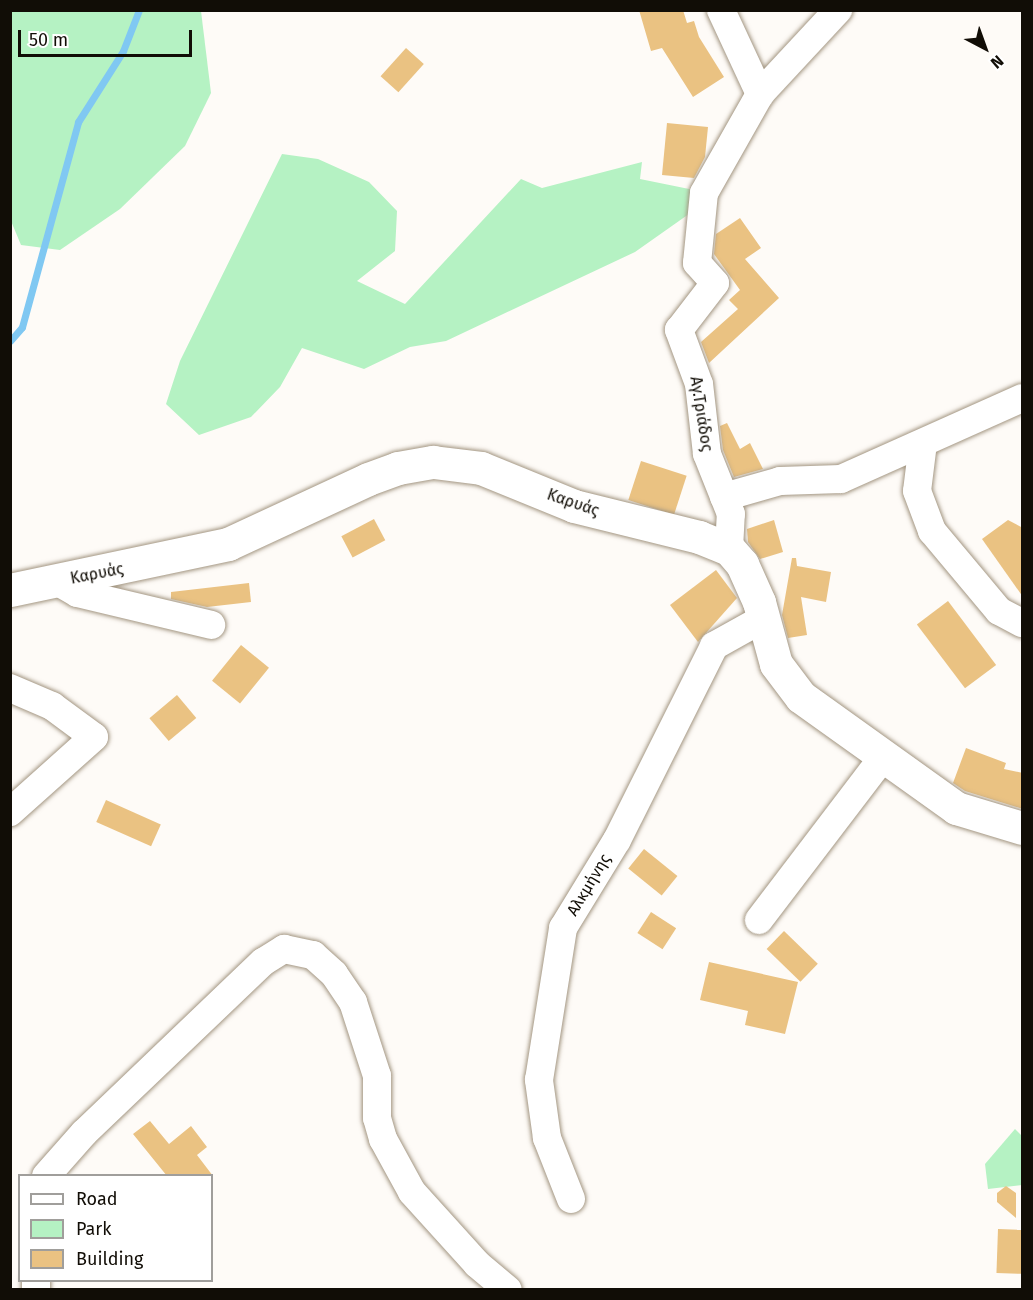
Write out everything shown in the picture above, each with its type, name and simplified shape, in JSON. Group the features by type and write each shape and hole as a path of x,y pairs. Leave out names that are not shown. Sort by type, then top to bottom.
{"street":[{"path":"721,10 760,94 838,10"},
{"name":"Αγ.Τριάδος","path":"729,549 733,526 704,442 699,384 679,330 715,283 697,263 704,193 760,94"},
{"path":"724,497 780,481 841,479 1023,398"},
{"path":"923,443 917,491 932,531 999,611 1023,623"},
{"name":"Καρυάς","path":"10,590 58,582 228,544 368,478 434,462 493,471 574,506 699,537 729,549"},
{"path":"729,549 742,564 764,618 771,653 792,687 808,703 956,808 1023,828"},
{"path":"58,582 77,593 211,625"},
{"name":"Αλκμήνης","path":"571,1199 547,1138 539,1080 564,928 617,840 714,646 764,618"},
{"path":"10,688 52,706 94,737 10,812"},
{"path":"759,920 883,757"},
{"path":"48,1174 84,1132 263,962 284,949 313,955 334,974 353,1002 377,1076 377,1118 383,1139 412,1192 477,1264 508,1290"}],"green space":[{"path":"10,11 201,11 211,93 185,146 120,209 60,250 21,245 11,221"},
{"path":"282,154 318,159 369,182 397,211 395,251 357,281 405,304 521,179 542,188 642,162 640,179 699,191 696,209 635,252 446,341 410,347 364,369 302,348 280,387 251,417 199,435 166,404 180,361"},
{"path":"1015,1129 1022,1136 1022,1185 988,1189 985,1164"}],"building":[{"path":"639,10 683,10 687,23 694,21 699,37 724,77 693,97 662,48 651,51"},
{"path":"406,48 424,64 398,92 381,76"},
{"path":"667,123 708,127 705,157 694,178 662,175"},
{"path":"740,218 761,248 745,259 779,298 709,363 701,342 738,309 729,300 740,290 714,254 716,234"},
{"path":"727,423 740,449 750,443 763,469 734,477 723,450 720,426"},
{"path":"641,461 687,476 674,515 628,500"},
{"path":"374,519 385,540 353,558 341,536"},
{"path":"774,520 783,552 760,559 748,542 747,529"},
{"path":"1008,520 1023,528 1023,597 982,539"},
{"path":"792,558 796,558 797,566 831,572 826,602 801,597 807,635 788,638 782,615"},
{"path":"716,570 737,598 698,642 670,605"},
{"path":"249,583 251,602 207,607 171,599 171,592"},
{"path":"948,601 996,665 965,688 917,624"},
{"path":"241,645 269,668 240,703 212,681"},
{"path":"177,695 196,718 169,741 149,718"},
{"path":"966,748 1006,763 1004,769 1023,773 1023,809 965,791 953,783"},
{"path":"106,800 161,824 151,846 96,822"},
{"path":"644,849 677,876 662,895 628,868"},
{"path":"651,912 676,928 663,949 637,933"},
{"path":"784,931 818,964 800,982 767,949"},
{"path":"709,962 798,982 785,1034 745,1025 748,1011 700,1000"},
{"path":"150,1121 169,1144 191,1126 207,1147 197,1155 211,1174 165,1174 133,1134"},
{"path":"1006,1186 1016,1193 1016,1218 997,1202 997,1193"},
{"path":"998,1229 1022,1230 1021,1274 996,1273"}],"waterway":[{"path":"10,341 22,327 78,122 123,51 139,10"}]}
